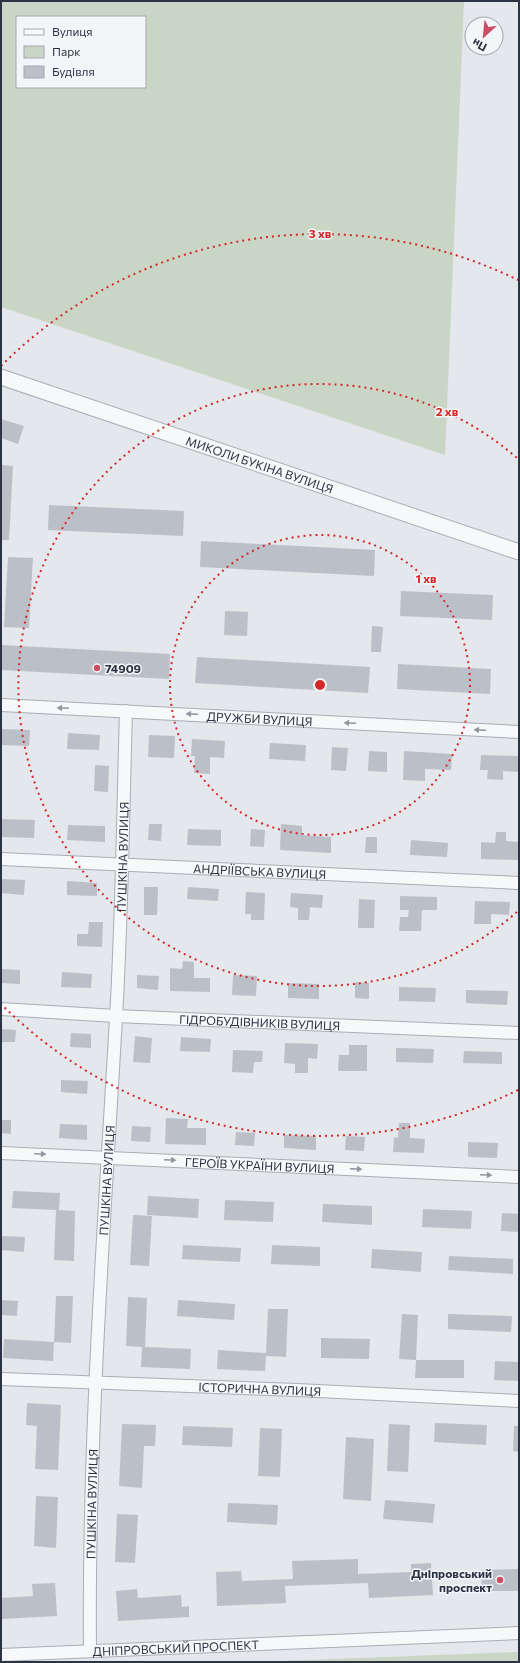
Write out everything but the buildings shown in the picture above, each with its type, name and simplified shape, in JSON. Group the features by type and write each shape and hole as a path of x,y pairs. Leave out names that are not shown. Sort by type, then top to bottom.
{"street":[{"name":"МИКОЛИ БУКІНА ВУЛИЦЯ","path":"1,377 519,552"},
{"name":"ДРУЖБИ ВУЛИЦЯ","path":"1,705 519,732"},
{"name":"ПУШКІНА ВУЛИЦЯ","path":"90,1651 89,1574 95,1382 116,1016 126,711"},
{"name":"АНДРІЇВСЬКА ВУЛИЦЯ","path":"1,859 519,883"},
{"name":"ГІДРОБУДІВНИКІВ ВУЛИЦЯ","path":"1,1009 116,1016 519,1033"},
{"name":"ГЕРОЇВ УКРАЇНИ ВУЛИЦЯ","path":"1,1153 519,1177"},
{"name":"ІСТОРИЧНА ВУЛИЦЯ","path":"1,1379 519,1402"},
{"name":"ДНІПРОВСЬКИЙ ПРОСПЕКТ","path":"1,1655 519,1633"}],"green space":[{"path":"1,1 464,1 445,455 1,307"},
{"path":"519,1652 519,1662 256,1662"}],"place":[{"name":"74909","path":"97,668"},
{"name":"Дніпровський проспект","path":"500,1580"}]}
